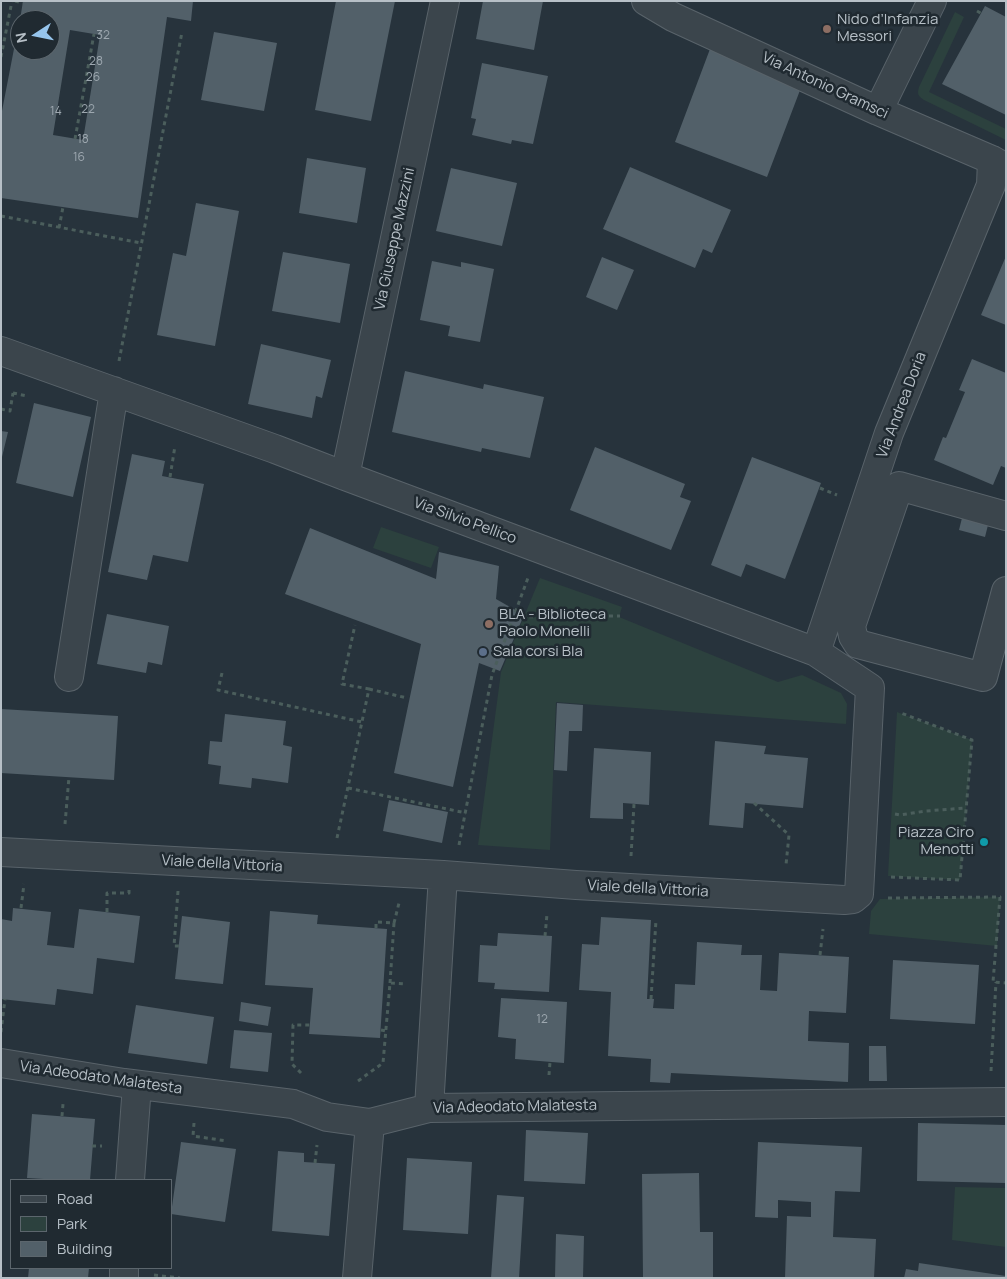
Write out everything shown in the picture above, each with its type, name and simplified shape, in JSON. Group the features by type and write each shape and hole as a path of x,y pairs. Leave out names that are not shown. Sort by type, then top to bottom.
{"street":[{"name":"Via Giuseppe Mazzini","path":"345,476 444,1"},
{"name":"Via Antonio Gramsci","path":"646,1 673,17 999,164"},
{"path":"878,111 932,1"},
{"name":"Via Andrea Doria","path":"816,652 889,433 999,164"},
{"name":"Via Silvio Pellico","path":"1,351 275,449 816,652"},
{"path":"70,677 114,391"},
{"path":"1006,516 899,486 851,626 853,636 858,644 982,677 1006,591"},
{"name":"Viale della Vittoria","path":"1,852 853,899 859,894 870,688 816,652"},
{"path":"429,1108 443,875"},
{"name":"Via Adeodato Malatesta","path":"1,1063 137,1085 293,1104 327,1117 370,1123 429,1108 1006,1102"},
{"path":"130,1179 137,1085"},
{"path":"357,1278 370,1123"}],"path":[{"path":"1,57 14,1 23,3"},
{"path":"976,11 982,14"},
{"path":"114,391 182,32"},
{"path":"75,139 94,34"},
{"path":"59,228 63,207"},
{"path":"1,216 141,243"},
{"path":"13,393 32,397"},
{"path":"170,477 176,439"},
{"path":"820,488 842,497"},
{"path":"459,848 492,675 530,572"},
{"path":"513,617 620,616"},
{"path":"355,625 342,684 406,698"},
{"path":"222,673 218,690 362,722"},
{"path":"337,841 369,689"},
{"path":"888,876 960,880 972,740 897,712"},
{"path":"65,824 69,777"},
{"path":"348,788 466,813"},
{"path":"631,858 634,804"},
{"path":"754,804 789,835 786,866"},
{"path":"892,814 900,815 966,808"},
{"path":"22,908 24,877"},
{"path":"179,884 174,946 179,946"},
{"path":"106,912 107,893 129,893 129,887"},
{"path":"880,898 1000,896 994,982 996,982 991,1079"},
{"path":"358,1081 383,1063 394,923 400,900"},
{"path":"545,936 548,913"},
{"path":"651,999 656,915"},
{"path":"376,928 376,922 394,923"},
{"path":"820,955 823,925"},
{"path":"996,982 1006,983"},
{"path":"390,983 436,986"},
{"path":"1,1033 5,999"},
{"path":"306,1078 292,1064 293,1025 310,1025"},
{"path":"380,1030 386,1031"},
{"path":"194,1120 193,1136 227,1141"},
{"path":"132,1273 180,1278"}],"green space":[{"path":"955,12 964,17 929,92 1006,129 1006,140 924,100 918,95 919,87"},
{"path":"381,527 439,547 431,568 373,548"},
{"path":"540,578 622,607 619,617 778,682 802,675 841,693 847,704 846,724 556,702 550,850 478,845 501,672"},
{"path":"897,712 972,740 960,880 888,876"},
{"path":"1000,897 997,946 869,934 871,911 880,899"},
{"path":"955,1187 1006,1188 1006,1247 952,1240"}],"building":[{"path":"23,1 193,1 191,21 167,17 138,218 1,198 1,116 12,60 60,60 60,10 22,10","holes":["70,30 100,35 83,140 53,135"]},
{"path":"336,1 395,1 371,121 315,110"},
{"path":"483,1 543,1 534,50 476,39"},
{"path":"985,6 1006,17 1006,115 942,84"},
{"path":"214,32 277,43 264,111 201,100"},
{"path":"710,49 802,85 767,177 675,142"},
{"path":"482,63 548,76 533,144 512,140 511,144 472,135 476,119 471,118"},
{"path":"307,158 366,168 357,223 299,213"},
{"path":"630,167 731,210 712,253 703,249 695,268 603,229"},
{"path":"451,168 517,183 502,246 436,231"},
{"path":"196,203 239,211 215,346 157,335 173,253 186,256"},
{"path":"283,252 350,264 340,323 272,311"},
{"path":"1006,256 1006,325 981,315"},
{"path":"602,257 634,270 617,310 586,297"},
{"path":"432,261 461,267 461,262 494,269 480,342 448,336 450,326 420,320"},
{"path":"261,344 331,360 322,398 316,396 312,418 248,404"},
{"path":"972,359 1006,373 1006,468 1001,466 993,485 934,460 943,437 946,438 965,392 959,390"},
{"path":"405,371 483,389 484,384 544,397 530,458 482,448 481,452 392,432"},
{"path":"34,403 91,417 73,497 16,483"},
{"path":"1,431 8,432 2,457 1,457"},
{"path":"595,447 685,484 680,497 691,501 671,550 570,510"},
{"path":"132,454 165,461 162,476 204,484 188,562 153,555 147,580 108,572"},
{"path":"752,457 821,483 785,579 746,564 741,577 711,565"},
{"path":"964,510 990,517 985,537 959,530"},
{"path":"310,528 436,579 439,552 499,566 496,599 524,615 500,671 479,663 453,787 394,773 421,644 285,594"},
{"path":"107,614 169,626 162,665 148,662 146,673 97,664"},
{"path":"557,703 583,705 582,731 569,731 567,771 554,770"},
{"path":"1,709 118,716 114,780 1,773"},
{"path":"225,714 286,721 283,745 292,747 288,783 252,778 251,788 219,784 221,766 208,764 210,741 222,742"},
{"path":"715,741 766,746 764,754 808,758 803,808 745,803 743,828 709,825"},
{"path":"594,748 651,752 649,805 623,803 623,819 590,818"},
{"path":"389,800 448,812 442,843 383,831"},
{"path":"13,908 51,912 47,945 74,948 79,909 140,916 134,963 97,958 93,994 57,989 55,1005 1,999 1,919 12,921"},
{"path":"270,911 318,915 317,924 387,929 380,1038 309,1034 313,988 265,985"},
{"path":"182,916 230,922 223,984 175,979"},
{"path":"601,917 651,920 647,999 654,999 653,1008 674,1009 675,984 695,985 697,942 742,945 741,955 762,955 760,990 777,991 779,953 849,957 846,1013 809,1011 808,1041 849,1043 848,1082 671,1073 670,1083 650,1082 651,1059 608,1056 611,992 579,990 582,944 599,945"},
{"path":"498,933 552,936 549,992 494,989 495,983 478,982 480,945 497,946"},
{"path":"893,960 979,965 975,1024 890,1019"},
{"path":"501,998 567,1002 564,1063 515,1059 516,1039 498,1037"},
{"path":"241,1002 271,1007 268,1026 239,1021"},
{"path":"136,1005 214,1017 207,1064 128,1053"},
{"path":"234,1030 272,1033 268,1072 230,1068"},
{"path":"869,1046 886,1046 887,1081 869,1081"},
{"path":"32,1114 95,1119 90,1179 27,1178"},
{"path":"918,1123 1006,1125 1006,1183 917,1181"},
{"path":"526,1130 588,1133 585,1184 524,1181"},
{"path":"181,1142 236,1149 225,1222 172,1214"},
{"path":"758,1142 862,1147 860,1192 835,1191 833,1237 876,1239 874,1278 785,1278 787,1216 811,1217 811,1202 778,1200 778,1218 755,1217"},
{"path":"278,1151 304,1153 304,1162 335,1164 329,1236 272,1231"},
{"path":"407,1158 472,1162 468,1234 403,1230"},
{"path":"699,1173 700,1232 713,1232 713,1278 643,1278 642,1174"},
{"path":"497,1195 524,1197 519,1278 491,1278"},
{"path":"556,1234 584,1236 583,1278 555,1278"},
{"path":"919,1263 1006,1276 1006,1278 904,1278 906,1269 918,1271"},
{"path":"29,1269 89,1269 88,1278 28,1278"}],"place":[{"name":"Nido d’Infanzia Messori","path":"827,29"},
{"name":"BLA - Biblioteca Paolo Monelli","path":"489,624"},
{"name":"Sala corsi Bla","path":"483,652"},
{"name":"Piazza Ciro Menotti","path":"984,842"}]}
